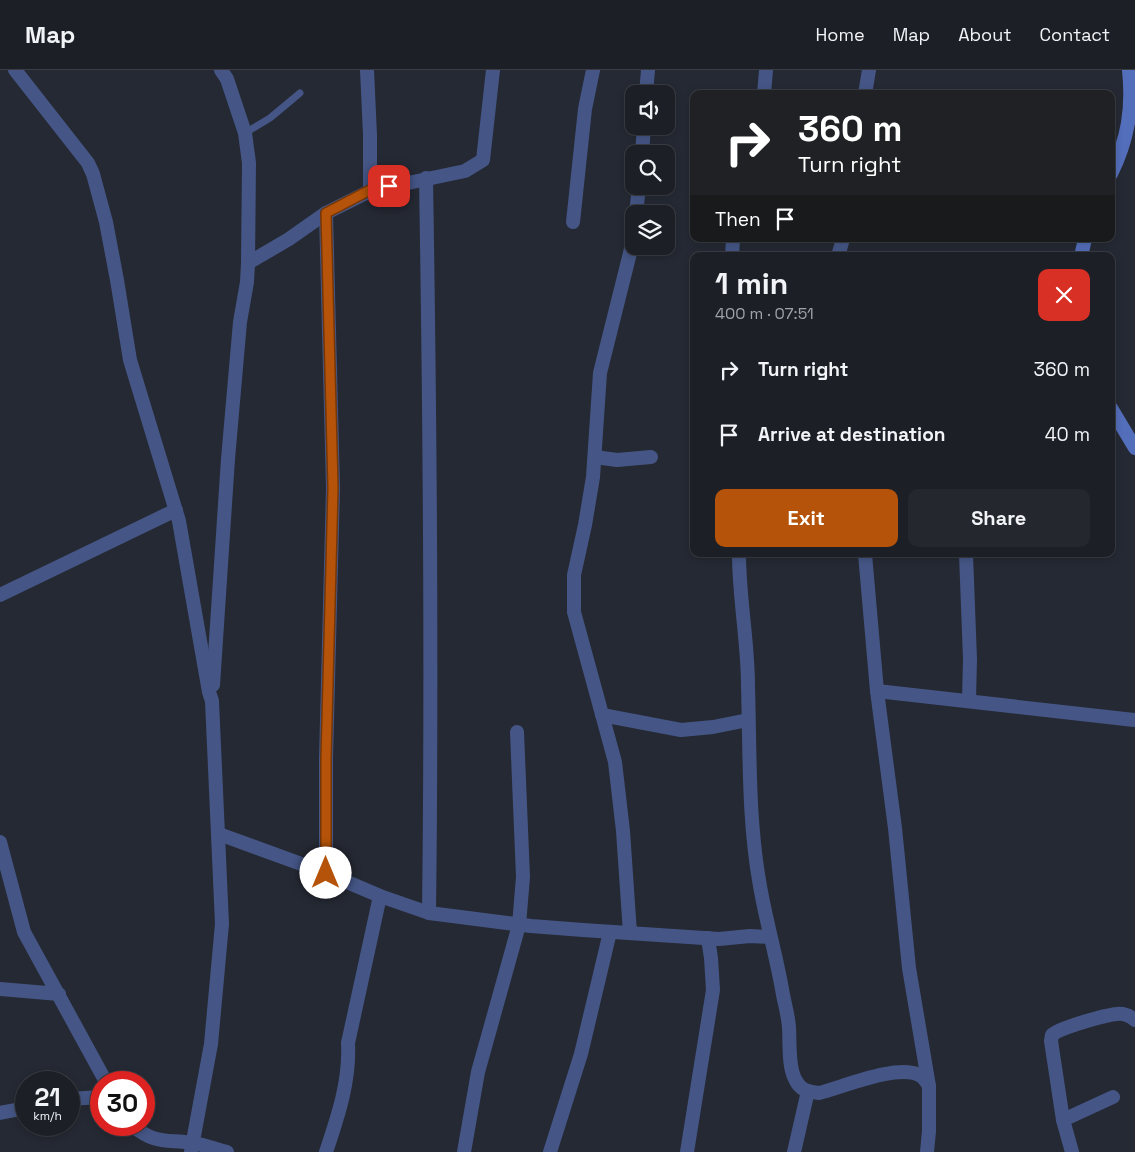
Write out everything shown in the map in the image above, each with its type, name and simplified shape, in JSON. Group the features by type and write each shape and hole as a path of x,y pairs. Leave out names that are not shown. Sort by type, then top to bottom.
{"main road":[{"path":"1115,164 1128,130 1131,105 1129,70"},
{"path":"1115,415 1135,448"}],"street":[{"path":"15,70 88,163 93,174 112,251 130,360 180,521 212,701"},
{"path":"192,1148 211,1044 221,933 212,701 228,459 240,322 247,282 248,263 249,163 245,133 227,79 221,70"},
{"path":"367,70 370,190"},
{"path":"248,263 289,239 326,213 370,190 465,171 483,160 493,70"},
{"path":"573,222 585,109 593,70"},
{"path":"647,85 648,70"},
{"path":"764,90 766,70"},
{"path":"866,90 869,70"},
{"path":"426,178 429,344 431,770 429,913"},
{"path":"326,213 333,488 326,759 326,873"},
{"path":"629,255 600,373 595,457 586,525 574,575 574,612 614,762 623,831 630,933"},
{"path":"595,457 618,460 651,457"},
{"path":"0,595 176,510"},
{"path":"740,557 739,580 748,684 753,834 760,885 789,1025 794,1078 800,1088 808,1092 819,1093 888,1073 904,1071 918,1074 925,1079 929,1086"},
{"path":"865,557 877,691 895,828 909,968 929,1086 927,1152"},
{"path":"966,557 970,659 969,700"},
{"path":"877,691 1135,720"},
{"path":"602,715 681,730 713,727 748,720"},
{"path":"464,1152 478,1072 519,925 523,877 517,732"},
{"path":"218,834 429,913 519,925 610,932 708,938 770,937"},
{"path":"0,842 24,932 100,1071"},
{"path":"326,1152 338,1115 349,1066 348,1043 380,896"},
{"path":"550,1152 581,1054 610,932"},
{"path":"687,1152 714,990 708,938"},
{"path":"0,989 59,994"},
{"path":"1072,1152 1063,1120 1051,1041 1052,1035 1062,1029 1117,1014 1129,1015 1135,1020"},
{"path":"794,1152 808,1092"},
{"path":"1063,1120 1113,1097"},
{"path":"0,1113 15,1110"},
{"path":"145,1136 192,1148 227,1152"}],"lane":[{"path":"245,133 270,118 300,93"}],"route":[{"path":"326,873 326,759 333,488 326,213 370,190 389,186"}]}
